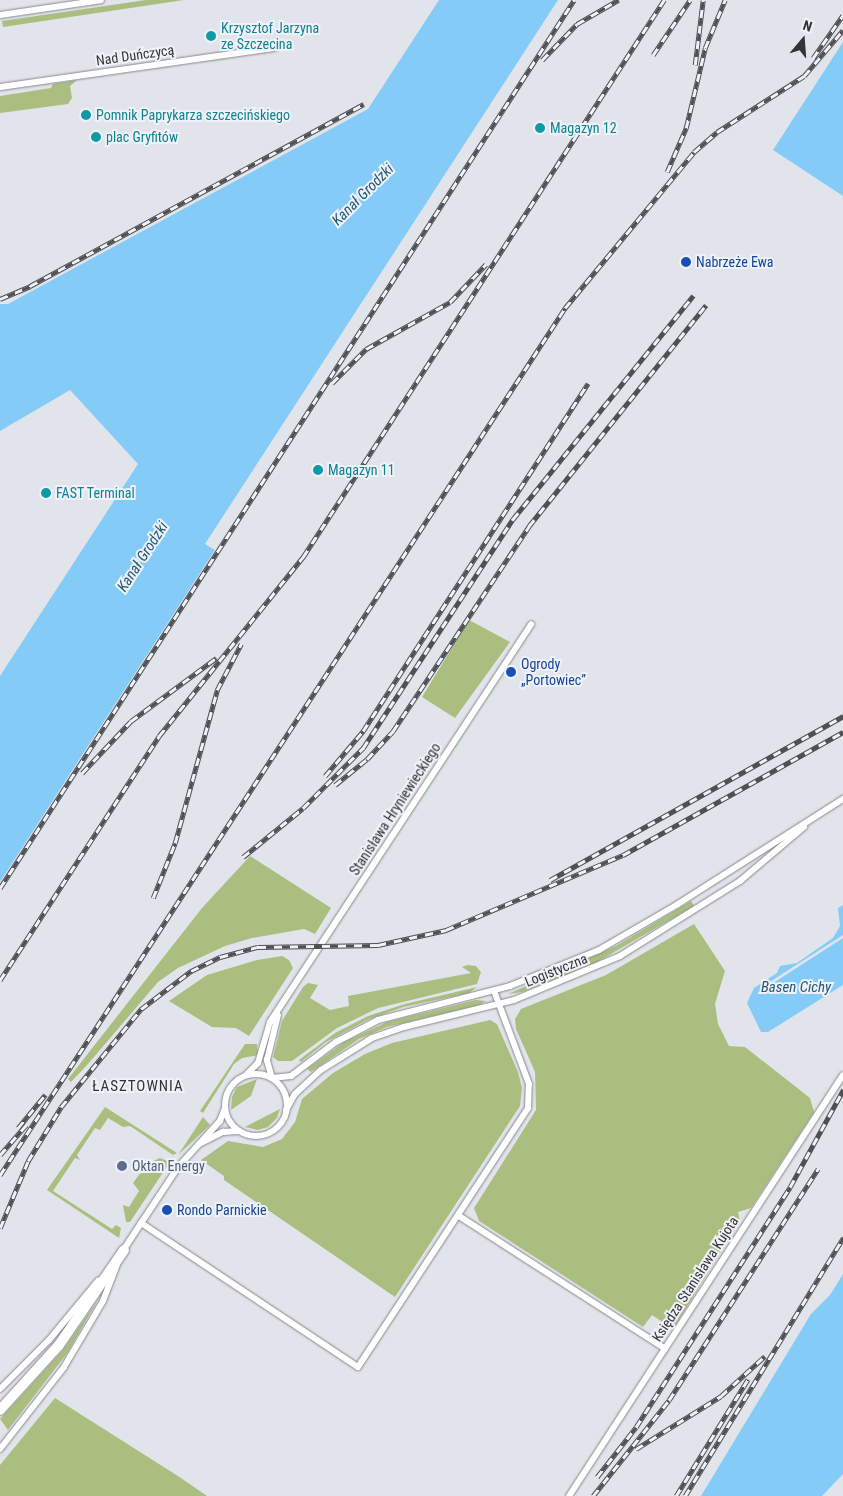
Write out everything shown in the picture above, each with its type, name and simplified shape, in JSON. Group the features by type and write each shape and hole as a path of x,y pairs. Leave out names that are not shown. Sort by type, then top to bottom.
{"main road":[{"path":"0,1410 59,1346 124,1250"}],"street":[{"path":"0,15 101,0"},
{"name":"Nad Duńczycą","path":"0,87 274,48"},
{"name":"Stanisława Hryniewieckiego","path":"246,1075 257,1066 268,1027 531,624"},
{"name":"Logistyczna","path":"272,1078 292,1076 330,1046 378,1020 494,991 554,970 621,938 843,799"},
{"name":"Logistyczna","path":"286,1110 294,1094 316,1075 366,1041 404,1027 500,1005 596,967 656,935 748,874 820,813"},
{"path":"141,1223 358,1367 525,1114 530,1101 527,1075 494,991"},
{"name":"Stanisława Hryniewieckiego","path":"272,1078 268,1069 267,1055 282,1007"},
{"path":"0,1389 49,1340 124,1250 192,1149 220,1121 230,1088 246,1075 261,1074 272,1078 284,1092 286,1110 282,1121 271,1131 257,1135 242,1132 224,1132 192,1149"},
{"name":"Księdza Stanisława Kujota","path":"569,1496 843,1075"},
{"path":"225,1108 231,1122 242,1132"},
{"path":"459,1216 665,1349"},
{"path":"0,1449 64,1367 102,1301 124,1250"}],"green space":[{"path":"146,0 184,0 3,27 2,21"},
{"path":"77,80 70,86 72,98 68,104 0,113 0,96 51,88 53,84"},
{"path":"469,620 510,642 455,718 422,697"},
{"path":"250,856 331,908 315,934 304,929 252,938 225,946 178,968 158,982 71,1082 68,1079 202,908"},
{"path":"691,901 694,906 597,962 522,992 508,994 616,946"},
{"path":"694,924 725,971 715,1004 718,1024 729,1046 745,1047 810,1098 814,1112 751,1208 738,1212 740,1221 673,1329 652,1315 643,1327 479,1221 474,1208 536,1110 535,1072 516,1029 515,1019 521,1009 606,975"},
{"path":"282,956 289,960 293,968 249,1036 236,1028 212,1027 169,1001 207,975 257,960"},
{"path":"467,965 476,966 481,972 477,984 378,1008 337,1028 292,1061 278,1061 273,1057 282,1021 303,987 308,983 318,985 310,998 330,1010 349,1006 348,996 471,973 462,967"},
{"path":"477,987 469,993 403,1007 367,1020 326,1042 301,1062 299,1060 335,1033 368,1016 405,1004"},
{"path":"476,1000 486,1001 479,1005 387,1027 359,1039 311,1072 307,1069 344,1042 387,1022"},
{"path":"490,1020 497,1024 518,1072 522,1088 520,1106 395,1297 224,1180 224,1176 201,1160 228,1141 263,1147 282,1139 295,1122 302,1099 333,1073 365,1054 392,1043"},
{"path":"245,1044 257,1044 258,1055 242,1058 234,1064 203,1113 200,1111"},
{"path":"257,1079 251,1096 231,1110 232,1097 237,1087"},
{"path":"105,1107 177,1153 173,1155 130,1126 123,1127 108,1118 100,1130 95,1128 77,1155 80,1160 75,1158 53,1191 112,1229 116,1225 121,1228 119,1238 47,1190"},
{"path":"280,1109 277,1118 268,1127 258,1130 245,1127"},
{"path":"203,1117 210,1125 178,1155"},
{"path":"160,1158 170,1162 130,1222 126,1222 123,1205 129,1207 139,1191 133,1183 147,1164"},
{"path":"97,1301 68,1352 8,1430 0,1419 63,1350"},
{"path":"55,1398 207,1496 0,1496 0,1465"}],"water":[{"name":"Kanał Grodzki","path":"439,0 558,0 205,544 215,550 0,882 0,676 138,464 70,390 0,431 0,304 8,304 368,109"},
{"path":"843,42 843,196 773,150"},
{"name":"Basen Cichy","path":"843,905 843,985 768,1032 761,1032 747,1003 754,988 777,973 780,966 797,963 833,938 840,926 838,908"},
{"path":"843,1274 843,1474 822,1496 701,1496 811,1314 830,1295"}],"pier":[{"path":"843,935 843,938 767,987 765,985"}],"railway":[{"path":"0,888 574,0"},
{"path":"542,60 577,24 618,0"},
{"path":"0,980 159,736 303,557 664,0"},
{"path":"653,55 690,0"},
{"path":"695,65 703,0"},
{"path":"667,172 686,128 705,48 725,0"},
{"path":"813,58 843,15"},
{"path":"0,1175 565,308 694,152 717,132 804,76 843,30"},
{"path":"0,299 30,286 364,104"},
{"path":"332,383 366,349 450,302 486,264"},
{"path":"243,857 303,808 363,748 513,519 693,296"},
{"path":"335,785 367,759 393,731 529,526 706,305"},
{"path":"325,776 363,731 588,383"},
{"path":"153,898 175,843 217,690 241,644"},
{"path":"82,773 131,721 216,658"},
{"path":"550,880 843,716"},
{"path":"0,1228 28,1161 61,1107 141,1009 191,971 220,957 258,947 378,945 446,930 623,855 843,732"},
{"path":"597,1477 636,1427 790,1187 843,1090"},
{"path":"18,1128 45,1095"},
{"path":"0,1155 26,1125"},
{"path":"593,1496 669,1400 818,1169"},
{"path":"685,1496 843,1238"},
{"path":"636,1449 721,1396 765,1356"},
{"path":"676,1496 748,1379"}],"place":[{"name":"Krzysztof Jarzyna ze Szczecina","path":"211,36"},
{"name":"Pomnik Paprykarza szczecińskiego","path":"86,115"},
{"name":"Magazyn 12","path":"540,128"},
{"name":"plac Gryfitów","path":"96,137"},
{"name":"Nabrzeże Ewa","path":"686,262"},
{"name":"Magazyn 11","path":"318,470"},
{"name":"FAST Terminal","path":"46,493"},
{"name":"Ogrody „Portowiec”","path":"511,672"},
{"name":"Oktan Energy","path":"122,1166"},
{"name":"Rondo Parnickie","path":"167,1210"}],"district":[{"name":"ŁASZTOWNIA","path":"138,1087"}]}
